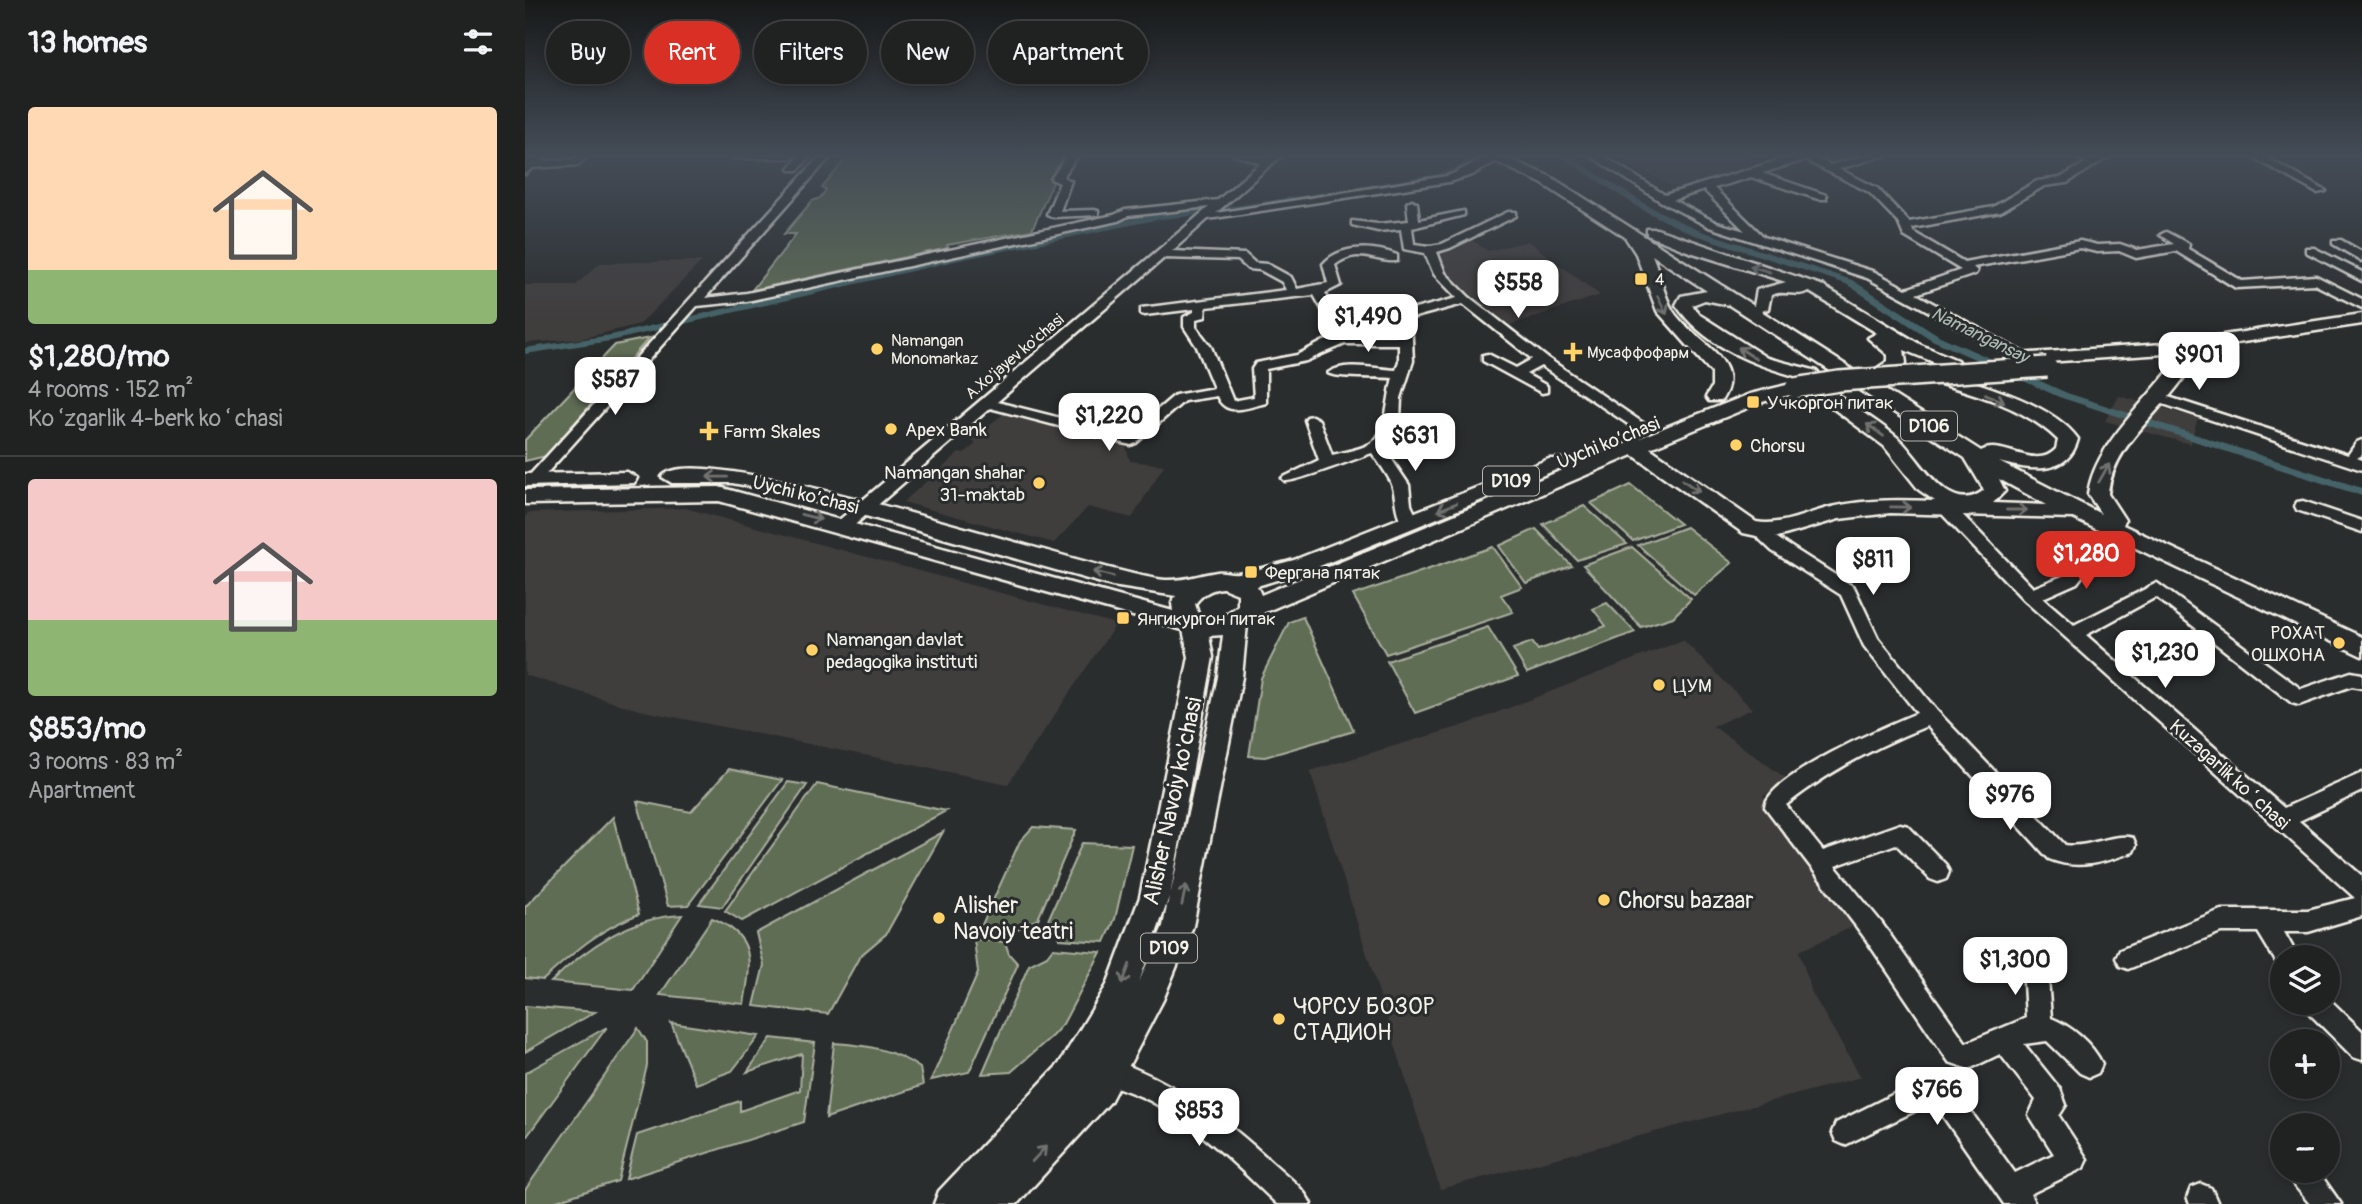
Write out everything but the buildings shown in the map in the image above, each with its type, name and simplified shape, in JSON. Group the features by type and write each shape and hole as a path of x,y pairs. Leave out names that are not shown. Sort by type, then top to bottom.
{"main road":[{"name":"D106","path":"1601,211 1762,306 2111,529"},
{"name":"D106","path":"1624,224 1955,444 2057,502 2111,529 2145,539 2348,626 2362,635"},
{"path":"1624,224 1816,288 1916,351 1951,364"},
{"path":"1624,224 1648,260 1658,299 1668,316 1717,366 1722,378 1715,397"},
{"path":"1762,306 1763,293 1771,289 1787,287 1808,292 1894,349 1897,363 1885,369"},
{"path":"1740,302 1705,295 1687,299 1683,306 1694,319 1761,362 1811,375"},
{"name":"D109","path":"1790,384 2047,367 2362,319"},
{"name":"D109","path":"1639,437 1736,406 1811,375 2020,359 2185,360 2362,331"},
{"path":"2111,529 2097,486 2138,419 2180,372 2185,360"},
{"path":"1931,376 1960,383 2034,415 2052,424 2068,439 2067,449 2061,457 2046,463 2029,463 1989,453"},
{"path":"1839,382 1831,386 1829,397 1893,444 1926,486 1940,496 1955,500 1973,502 1987,499 1995,491 1990,480 1955,444"},
{"name":"Uychi ko’chasi","path":"527,487 721,476 863,508 1016,553 1149,585 1191,591 1208,581 1293,582 1639,437 1715,397 1790,384"},
{"path":"1639,437 1750,528 1761,532 1771,533 1828,515 1905,506 1948,510 2044,510 2072,514 2111,529"},
{"name":"Uychi ko’chasi","path":"1243,615 1293,582 1411,522 1639,437"},
{"name":"Uychi ko’chasi","path":"527,487 719,494 844,525 1129,609 1193,624"},
{"name":"D106","path":"2145,539 2362,646"},
{"path":"1231,673 1241,641 1252,625 1293,582"},
{"name":"D109","path":"993,1204 1098,1090 1110,1072 1152,989 1178,926 1243,615 1252,597 1239,583"},
{"path":"1129,609 1149,602 1153,593 1149,585"},
{"name":"Alisher Navoiy ko'chasi","path":"952,1204 1071,1076 1119,994 1155,897 1198,674 1202,646 1193,624 1185,616 1183,603 1191,591"},
{"name":"D109","path":"1193,624 1213,629 1243,615"},
{"path":"1168,619 1190,647 1198,674 1213,661 1222,660 1231,673"}],"street":[{"path":"527,487 776,211"},
{"path":"1054,211 1053,214 1143,211"},
{"name":"A.Xo'jayev ko'chasi","path":"844,525 1210,211"},
{"path":"1216,211 1219,216 1248,211"},
{"path":"1412,211 1408,247 1430,250 1446,246 1512,214"},
{"path":"1687,211 1713,225 1851,267 1905,294 2020,359"},
{"path":"1731,211 1761,241"},
{"path":"1892,211 1906,226 1908,234 1971,271 1905,294"},
{"path":"1906,226 1992,211"},
{"path":"689,308 1118,218 1125,212"},
{"path":"1356,223 1368,226 1411,224 1460,214"},
{"path":"1961,266 2084,244 2097,249 2120,247 2136,254 2185,246 2166,235"},
{"path":"2337,243 2362,257"},
{"path":"2179,248 2239,285 2315,280 2362,304"},
{"path":"1430,250 1440,274 1465,300 1639,437"},
{"path":"2310,250 2362,277"},
{"path":"1145,311 1318,291 1335,285 1328,264 1339,256 1380,253 1393,258"},
{"path":"1161,254 1241,257 1252,266 1263,267 1287,280 1293,293"},
{"path":"1318,291 1327,308 1376,306 1392,315 1404,316 1465,300"},
{"path":"1200,304 1200,314 1190,317 1189,327 1204,347 1227,403 1231,406 1262,399 1261,366 1301,358 1329,344 1345,340 1405,340"},
{"path":"1290,478 1327,462 1376,447 1385,438 1393,420 1394,398 1406,361 1404,316"},
{"path":"1488,358 1542,389"},
{"path":"1516,374 1541,360"},
{"path":"1335,373 1360,371 1401,375"},
{"path":"986,403 1131,440 1180,398 1222,391"},
{"path":"2156,397 2233,419 2264,433 2360,455"},
{"path":"1312,420 1327,462"},
{"path":"1376,447 1401,485 1403,505 1411,522"},
{"path":"2303,506 2362,527"},
{"name":"Kuzagarlik koʻchasi","path":"1948,510 2030,596 2281,819 2360,884"},
{"path":"2030,596 2071,579 2111,529"},
{"path":"1761,532 1777,547 1848,591 1870,641 1930,716 2057,852 2065,857 2075,857 2125,845"},
{"path":"2072,634 2157,590 2299,698 2351,679 2362,681"},
{"path":"1930,716 1848,752 1802,779 1775,802 1776,810 1820,862 1958,1053 1969,1056 2039,1026 2056,1032 2089,1064"},
{"path":"2281,819 2362,782"},
{"path":"1820,862 1900,833 1938,872"},
{"path":"2128,958 2221,921 2308,921 2362,906"},
{"path":"2264,920 2279,945"},
{"path":"2035,965 2039,1026"},
{"path":"2328,1015 2362,1048"},
{"path":"1845,1132 1921,1094 1932,1093 1949,1103 2016,1196 2066,1165 2074,1157 2042,1115 2041,1112 2053,1105 2051,1098 2004,1040"},
{"path":"1110,1072 1164,1091 1194,1111 1297,1204"},
{"path":"2310,1183 2327,1204"}],"shaded area":[{"path":"1472,240 1488,251 1528,241 1600,295 1510,325 1440,270 1433,251"},
{"path":"702,261 640,324 580,339 525,343 525,285 576,285 600,263"},
{"path":"2119,396 2198,418 2190,444 2105,421"},
{"name":"Namangan shahar 31-maktab","path":"1009,409 1124,440 1130,461 1164,465 1132,518 1088,507 1054,543 903,502 959,453 963,454 976,444 971,440"},
{"name":"Namangan davlat pedagogika instituti","path":"685,508 1116,624 1008,784 639,710 525,675 525,517 528,513"},
{"name":"Chorsu bazaar","path":"1683,640 1752,709 1713,726 1791,782 1763,795 1827,881 1870,919 1799,951 1812,993 1861,1077 1440,1189 1310,771 1465,725"}],"green space":[{"path":"803,211 1040,211 1032,230 947,245 948,248 752,290 796,234 784,234"},
{"path":"649,338 546,456 525,461 525,440 615,345"},
{"path":"1631,485 1680,524 1633,541 1591,503"},
{"path":"1584,506 1627,544 1577,560 1543,524"},
{"path":"1686,527 1732,563 1694,595 1638,545"},
{"path":"1536,529 1572,566 1526,583 1499,546"},
{"path":"1493,547 1522,587 1501,595 1513,612 1386,654 1353,595"},
{"path":"1632,547 1691,599 1673,617 1641,627 1583,565"},
{"path":"1607,603 1635,632 1527,673 1513,649 1532,642 1538,650 1606,626 1593,609"},
{"path":"1303,617 1354,731 1265,757 1249,756 1261,678 1289,622"},
{"path":"1488,627 1518,676 1415,713 1387,661"},
{"path":"729,769 782,780 688,905 668,906 637,801 691,812"},
{"path":"788,782 807,785 722,907 699,904"},
{"path":"817,784 946,811 742,921 725,911"},
{"path":"613,817 639,914 599,934 543,980 525,978 525,907"},
{"path":"1033,827 1076,830 1038,919 1009,933 980,929 1020,841"},
{"path":"943,832 886,934 860,956 828,1014 754,1006 764,965 756,933"},
{"path":"1082,843 1132,845 1115,919 1105,942 1059,939 1059,930 1048,920"},
{"path":"682,915 633,990 551,982 579,957 611,936 645,921"},
{"path":"712,918 737,933 748,952 744,1004 660,995"},
{"path":"974,939 1005,942 1009,954 1018,964 969,1072 931,1080 978,973"},
{"path":"1053,948 1101,952 1063,1024 1052,1036 1011,1072 982,1074 1029,965 1047,956"},
{"path":"525,1006 595,1012 525,1052"},
{"path":"671,1023 759,1036 732,1071 696,1084"},
{"path":"607,1027 525,1139 525,1073"},
{"path":"638,1028 647,1042 647,1066 618,1181 547,1204 525,1204 525,1190"},
{"path":"771,1038 815,1043 804,1122 626,1179 637,1135 740,1101 740,1111 800,1090 802,1054 747,1072"},
{"path":"834,1043 868,1047 900,1056 920,1068 923,1085 826,1118"}],"waterway":[{"path":"525,351 611,338 959,257 1160,216 1209,211"},
{"name":"Namangansay","path":"1652,211 1692,231 1849,282 1936,338 2063,395 2362,492"}],"place":[{"name":"4","path":"1641,279"},
{"name":"Namangan Monomarkaz","path":"877,349"},
{"name":"Мусаффофарм","path":"1573,352"},
{"name":"Учкоргон питак","path":"1753,402"},
{"name":"Apex Bank","path":"891,429"},
{"name":"Farm Skales","path":"709,431"},
{"name":"Chorsu","path":"1736,445"},
{"name":"Namangan shahar 31-maktab","path":"1039,483"},
{"name":"Фергана пятак","path":"1251,572"},
{"name":"Янгикургон питак","path":"1123,618"},
{"name":"РОХАТ ОШХОНА","path":"2339,643"},
{"name":"Namangan davlat pedagogika instituti","path":"812,650"},
{"name":"ЦУМ","path":"1659,685"},
{"name":"Chorsu bazaar","path":"1604,900"},
{"name":"Alisher Navoiy teatri","path":"939,918"},
{"name":"ЧОРСУ БОЗОР СТАДИОН","path":"1279,1019"}]}
